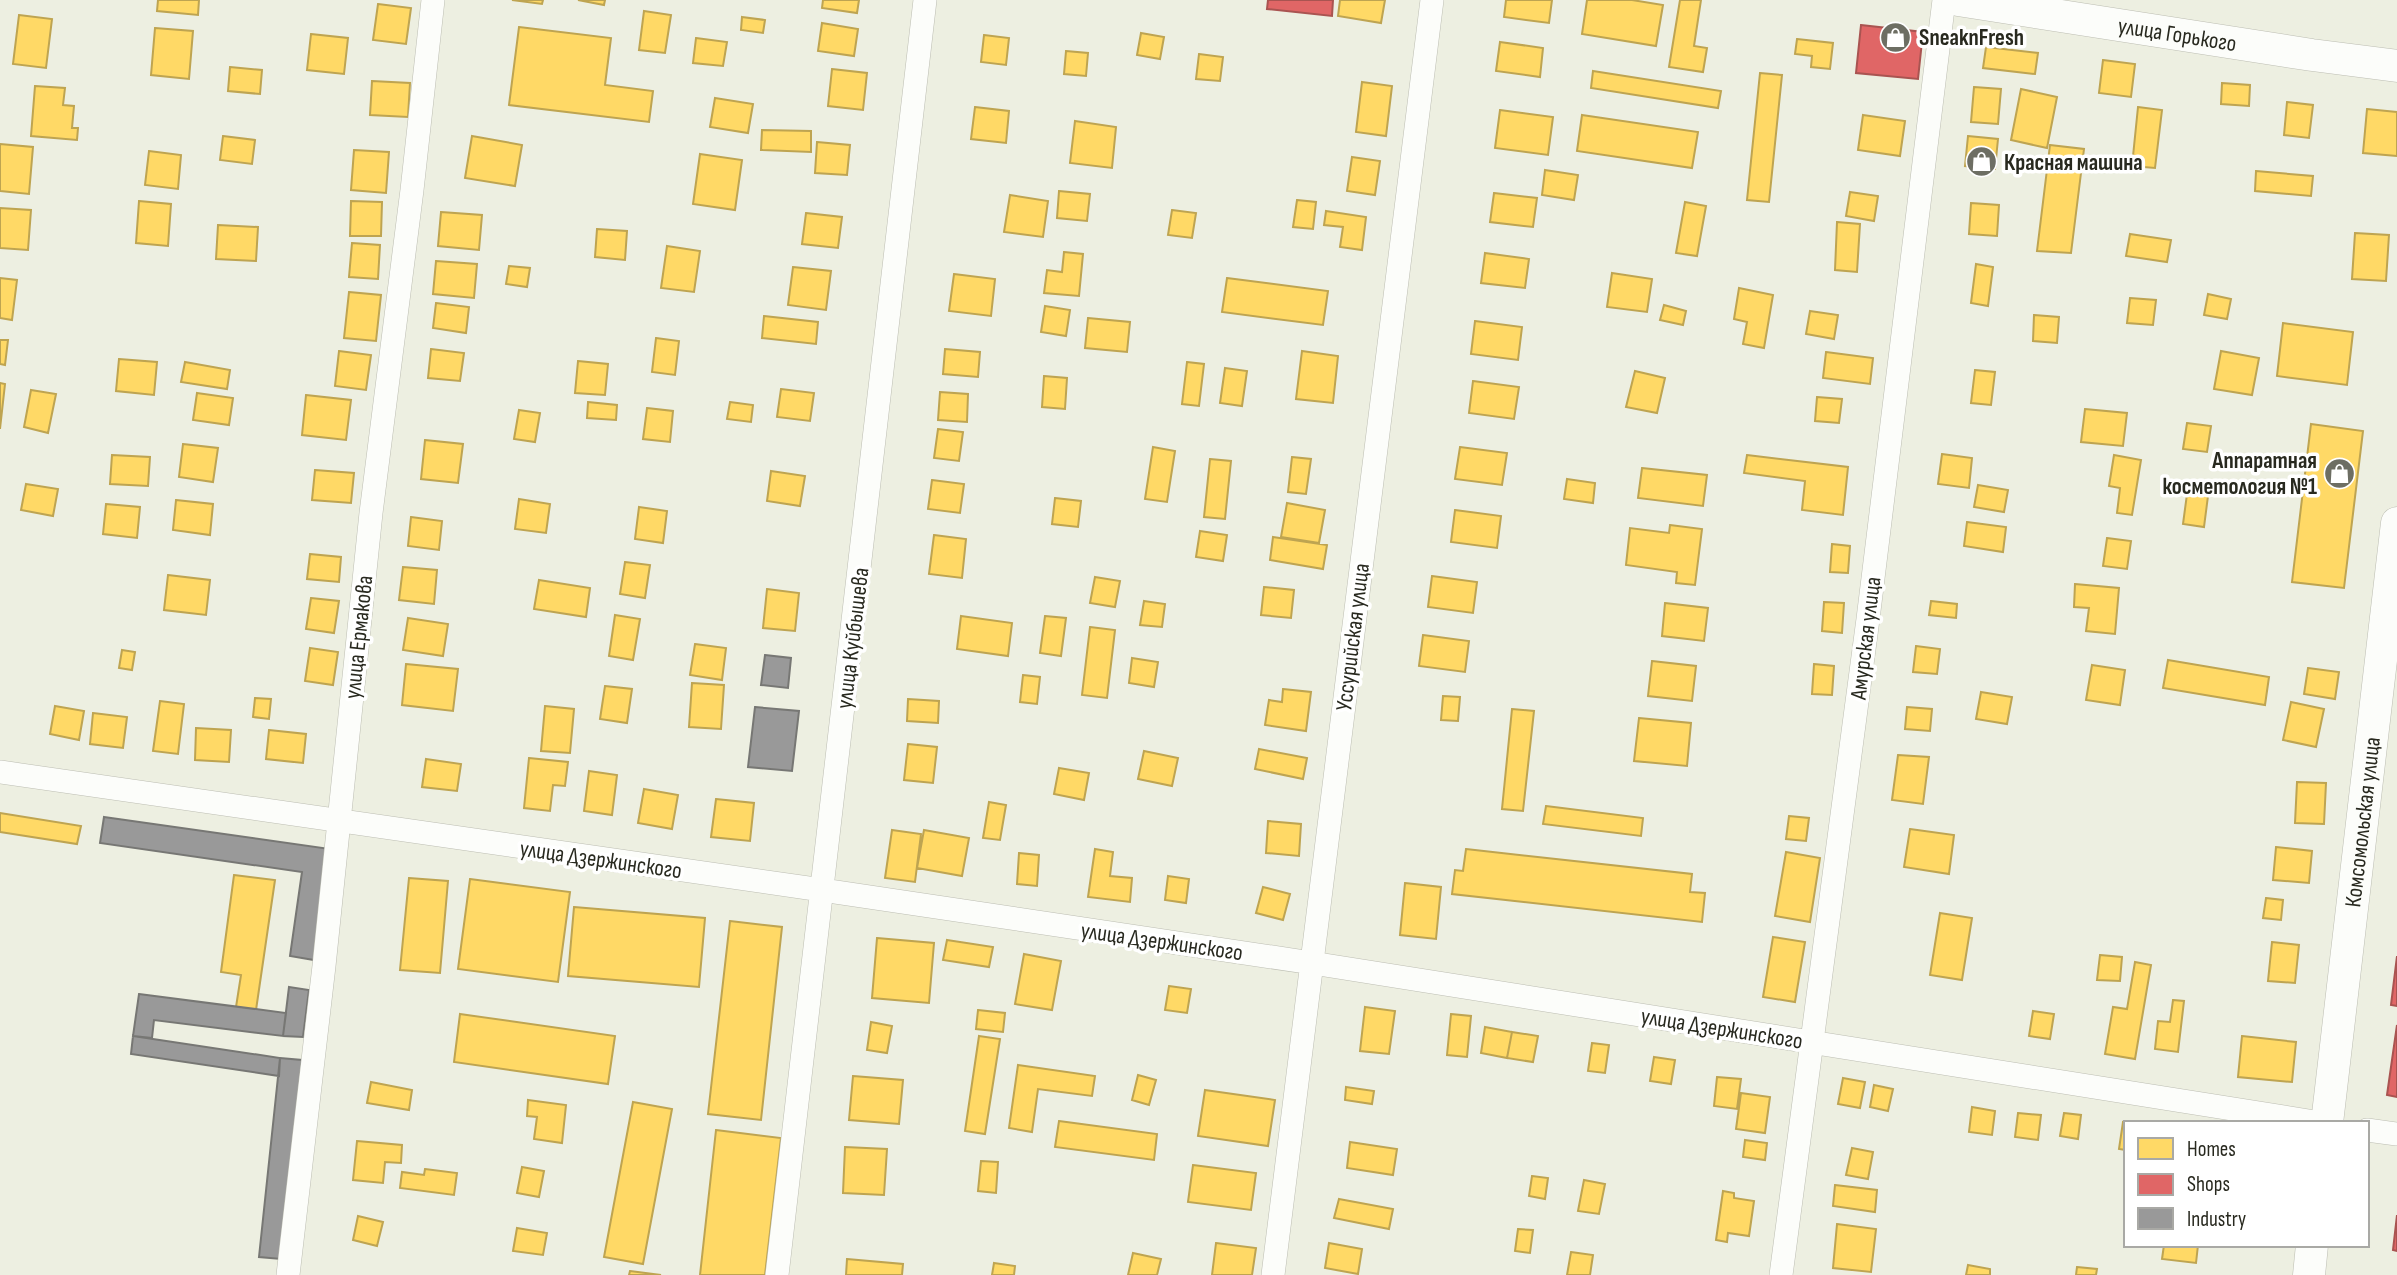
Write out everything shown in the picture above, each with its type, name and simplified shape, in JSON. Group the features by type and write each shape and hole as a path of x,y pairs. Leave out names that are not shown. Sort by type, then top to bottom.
{"main road":[{"name":"улица Горького","path":"1958,0 2397,66"},
{"name":"Комсомольская улица","path":"2327,1121 2397,523"},
{"path":"2309,1275 2312,1247"}],"street":[{"name":"улица Ермакова","path":"288,1275 369,527 433,0"},
{"name":"улица Куйбышева","path":"777,1275 925,0"},
{"name":"Уссурийская улица","path":"1273,1275 1432,0"},
{"name":"Амурская улица","path":"1781,1275 1813,1042 1944,0"},
{"name":"улица Дзержинского","path":"0,772 1312,963 2308,1121"},
{"path":"2369,1130 2397,1134"}],"building: Homes":[{"path":"158,0 199,0 198,15 157,11"},
{"path":"512,0 543,0 542,4"},
{"path":"578,0 605,0 604,5"},
{"path":"823,0 859,0 857,13 822,8"},
{"path":"1340,0 1385,0 1381,23 1338,16"},
{"path":"1506,0 1552,0 1549,23 1504,17"},
{"path":"1587,0 1632,0 1663,5 1656,46 1582,34"},
{"path":"1680,0 1701,0 1694,46 1707,48 1703,72 1669,67"},
{"path":"378,4 411,8 406,44 373,40"},
{"path":"644,11 671,15 665,53 639,50"},
{"path":"19,15 52,19 46,68 13,64"},
{"path":"742,17 765,20 763,33 741,30"},
{"path":"822,23 858,29 854,56 818,51"},
{"path":"519,27 611,38 605,85 653,91 649,122 509,105"},
{"path":"155,28 193,31 189,79 151,75"},
{"path":"1141,33 1164,37 1160,59 1137,55"},
{"path":"311,34 348,38 344,74 307,70"},
{"path":"984,35 1009,38 1006,65 981,62"},
{"path":"696,38 727,42 723,66 693,63"},
{"path":"1797,39 1833,43 1830,69 1811,67 1812,56 1795,54"},
{"path":"1500,42 1543,48 1540,77 1496,71"},
{"path":"1986,47 2038,53 2035,74 1983,68"},
{"path":"1066,51 1088,53 1086,76 1064,74"},
{"path":"1199,54 1223,57 1220,81 1196,79"},
{"path":"2103,60 2135,64 2131,97 2099,93"},
{"path":"230,67 262,70 260,94 228,91"},
{"path":"832,69 867,73 863,110 828,106"},
{"path":"1593,71 1721,91 1718,108 1591,88"},
{"path":"1760,73 1782,75 1769,202 1747,200"},
{"path":"372,81 410,83 408,117 370,115"},
{"path":"1362,82 1392,86 1386,136 1356,132"},
{"path":"2222,83 2250,85 2249,106 2221,104"},
{"path":"35,86 65,88 63,105 74,106 72,128 78,128 77,140 31,136"},
{"path":"1974,87 2001,89 1998,124 1971,122"},
{"path":"2021,89 2057,97 2047,148 2011,140"},
{"path":"715,98 753,104 748,133 710,127"},
{"path":"2287,102 2313,105 2309,138 2284,135"},
{"path":"975,107 1009,111 1006,143 971,139"},
{"path":"2138,107 2162,110 2155,168 2132,166"},
{"path":"2367,109 2397,112 2397,156 2363,153"},
{"path":"1500,110 1553,117 1548,155 1495,148"},
{"path":"1582,115 1698,132 1692,168 1577,151"},
{"path":"1863,115 1905,121 1900,156 1858,150"},
{"path":"1075,121 1116,127 1112,168 1070,163"},
{"path":"762,130 811,131 811,152 761,150"},
{"path":"223,136 255,140 252,164 220,160"},
{"path":"472,136 522,145 515,186 465,178"},
{"path":"1968,136 1998,139 1995,169 1965,166"},
{"path":"817,142 850,145 847,175 815,173"},
{"path":"0,144 33,147 29,194 0,191"},
{"path":"2050,145 2084,149 2071,253 2037,251"},
{"path":"354,150 389,152 386,193 351,190"},
{"path":"149,151 181,155 178,189 145,185"},
{"path":"700,154 742,160 735,210 693,204"},
{"path":"1352,157 1380,161 1375,195 1347,191"},
{"path":"1545,170 1578,175 1574,200 1542,195"},
{"path":"2256,171 2313,176 2311,196 2255,191"},
{"path":"1059,191 1090,194 1087,221 1057,218"},
{"path":"1850,192 1878,196 1874,221 1846,216"},
{"path":"1494,193 1537,198 1533,227 1490,222"},
{"path":"1010,195 1048,201 1043,237 1004,232"},
{"path":"1297,200 1316,202 1313,229 1293,227"},
{"path":"139,201 171,204 168,246 136,243"},
{"path":"351,201 382,202 381,236 350,236"},
{"path":"1685,202 1706,206 1697,256 1676,253"},
{"path":"1971,203 1999,205 1997,236 1969,234"},
{"path":"0,208 31,210 28,250 0,248"},
{"path":"1172,210 1196,213 1192,238 1168,235"},
{"path":"1326,211 1366,217 1362,250 1340,247 1343,227 1324,225"},
{"path":"441,212 482,215 479,250 438,246"},
{"path":"806,213 842,217 838,248 802,244"},
{"path":"1837,222 1860,224 1857,272 1835,270"},
{"path":"218,225 258,227 256,261 216,259"},
{"path":"597,229 627,231 625,260 595,257"},
{"path":"2355,233 2389,235 2386,281 2352,279"},
{"path":"2130,234 2171,240 2167,262 2126,256"},
{"path":"352,243 380,245 378,279 349,277"},
{"path":"667,246 700,251 694,292 661,288"},
{"path":"1064,252 1083,254 1079,296 1044,293 1047,270 1062,272"},
{"path":"1485,253 1529,259 1525,288 1481,283"},
{"path":"436,261 477,264 474,298 433,294"},
{"path":"1976,264 1993,267 1988,306 1971,303"},
{"path":"509,266 530,268 527,287 506,284"},
{"path":"793,267 831,271 826,310 788,305"},
{"path":"1612,273 1652,279 1647,312 1607,307"},
{"path":"954,274 995,279 991,316 949,311"},
{"path":"0,278 17,280 12,320 0,318"},
{"path":"1227,278 1328,291 1323,325 1222,312"},
{"path":"1739,288 1773,295 1764,348 1743,344 1747,322 1734,319"},
{"path":"349,292 381,295 376,341 344,338"},
{"path":"2208,294 2231,299 2227,319 2204,315"},
{"path":"2130,298 2156,300 2153,325 2127,323"},
{"path":"436,303 469,307 466,333 433,328"},
{"path":"1664,305 1686,311 1683,325 1660,320"},
{"path":"1045,306 1070,310 1066,336 1041,332"},
{"path":"1810,311 1838,315 1834,339 1806,334"},
{"path":"2034,315 2059,317 2057,343 2033,341"},
{"path":"764,316 818,322 816,344 762,338"},
{"path":"1088,318 1130,322 1127,352 1085,348"},
{"path":"1475,321 1522,327 1518,360 1471,354"},
{"path":"2283,323 2353,332 2347,385 2277,376"},
{"path":"656,338 679,341 675,375 652,372"},
{"path":"0,340 8,340 5,365 0,364"},
{"path":"431,349 464,353 460,381 428,378"},
{"path":"945,349 980,352 978,377 943,374"},
{"path":"339,351 371,355 366,390 335,386"},
{"path":"1302,351 1338,356 1333,403 1296,399"},
{"path":"2221,351 2259,358 2252,395 2214,389"},
{"path":"1826,352 1873,358 1870,384 1823,378"},
{"path":"119,359 157,362 154,395 116,391"},
{"path":"578,361 608,364 605,395 575,393"},
{"path":"185,362 230,370 227,389 181,382"},
{"path":"1187,362 1204,364 1199,406 1182,404"},
{"path":"1225,368 1247,371 1242,406 1220,403"},
{"path":"1975,370 1995,372 1991,405 1971,403"},
{"path":"1635,371 1665,378 1657,413 1626,407"},
{"path":"1044,376 1067,378 1065,409 1042,407"},
{"path":"1473,381 1519,387 1514,419 1469,413"},
{"path":"0,383 5,384 0,429"},
{"path":"781,389 814,393 810,421 777,417"},
{"path":"31,390 56,394 48,433 24,427"},
{"path":"940,392 968,394 967,422 938,420"},
{"path":"197,393 233,398 229,425 193,420"},
{"path":"306,395 351,400 346,440 302,435"},
{"path":"1817,397 1842,399 1839,423 1815,421"},
{"path":"588,402 617,405 616,420 587,418"},
{"path":"730,402 753,405 751,422 727,419"},
{"path":"647,408 673,411 670,442 643,439"},
{"path":"2085,409 2127,413 2123,446 2081,442"},
{"path":"519,410 540,413 535,442 514,439"},
{"path":"2187,423 2211,426 2207,452 2183,449"},
{"path":"2311,424 2363,431 2344,588 2292,582"},
{"path":"938,429 963,432 959,461 934,458"},
{"path":"425,440 463,444 458,483 421,479"},
{"path":"183,444 218,448 213,482 179,477"},
{"path":"1153,447 1175,451 1167,502 1145,499"},
{"path":"1460,447 1507,453 1502,485 1455,479"},
{"path":"1942,454 1972,458 1969,488 1938,484"},
{"path":"112,455 150,457 148,486 110,484"},
{"path":"1747,455 1848,467 1843,515 1802,510 1805,481 1744,473"},
{"path":"2114,455 2141,460 2132,515 2117,513 2120,488 2109,486"},
{"path":"1292,457 1311,459 1306,494 1288,492"},
{"path":"1210,459 1231,461 1225,519 1204,517"},
{"path":"1642,468 1707,475 1703,506 1638,498"},
{"path":"315,470 354,473 351,503 312,500"},
{"path":"771,471 805,476 800,506 767,501"},
{"path":"1567,479 1595,483 1593,503 1564,499"},
{"path":"932,480 964,484 960,513 928,509"},
{"path":"26,484 58,489 53,516 21,510"},
{"path":"1978,485 2008,490 2004,512 1974,507"},
{"path":"2187,494 2208,496 2204,527 2183,524"},
{"path":"1055,498 1081,501 1078,527 1052,524"},
{"path":"519,499 550,504 546,533 515,529"},
{"path":"176,500 213,504 210,535 173,530"},
{"path":"1287,503 1325,510 1319,543 1281,537"},
{"path":"106,504 140,507 137,538 103,534"},
{"path":"639,507 667,511 663,543 635,539"},
{"path":"1455,510 1501,516 1497,548 1451,542"},
{"path":"411,517 442,521 439,550 408,546"},
{"path":"1967,522 2006,527 2003,552 1964,546"},
{"path":"1670,525 1702,529 1695,585 1676,583 1677,572 1626,565 1630,528 1669,533"},
{"path":"1200,531 1227,535 1223,561 1196,557"},
{"path":"934,535 966,539 962,578 929,574"},
{"path":"1273,537 1327,545 1323,569 1270,560"},
{"path":"2107,538 2131,541 2127,569 2103,566"},
{"path":"1832,544 1850,546 1848,573 1830,572"},
{"path":"310,554 341,557 339,582 307,579"},
{"path":"625,562 650,565 645,598 620,594"},
{"path":"403,567 437,570 434,604 399,600"},
{"path":"168,575 210,580 206,615 164,610"},
{"path":"1432,576 1477,582 1473,613 1428,607"},
{"path":"1095,577 1120,581 1115,607 1090,603"},
{"path":"539,580 590,588 586,617 534,609"},
{"path":"2075,584 2119,588 2115,634 2086,631 2089,608 2074,607"},
{"path":"1264,587 1294,590 1291,618 1261,615"},
{"path":"767,589 799,593 795,631 763,628"},
{"path":"311,598 339,601 334,633 306,629"},
{"path":"1144,601 1165,604 1162,627 1140,625"},
{"path":"1931,601 1957,604 1956,618 1929,615"},
{"path":"1824,602 1844,603 1842,633 1822,631"},
{"path":"1665,603 1708,608 1704,641 1662,636"},
{"path":"615,615 640,619 633,660 609,656"},
{"path":"961,616 1012,623 1008,656 957,649"},
{"path":"1045,616 1066,618 1061,656 1040,653"},
{"path":"408,618 448,624 443,656 403,650"},
{"path":"1090,627 1115,630 1107,698 1082,695"},
{"path":"1423,635 1469,641 1465,672 1419,666"},
{"path":"695,644 726,648 722,680 690,675"},
{"path":"1916,646 1940,649 1937,674 1913,672"},
{"path":"310,648 338,652 333,685 305,681"},
{"path":"122,650 135,652 132,670 119,668"},
{"path":"1132,658 1158,662 1154,687 1129,683"},
{"path":"2168,660 2269,677 2265,705 2163,688"},
{"path":"1652,661 1696,666 1692,701 1648,696"},
{"path":"406,664 458,669 453,711 402,705"},
{"path":"1814,664 1834,666 1832,695 1812,694"},
{"path":"2092,665 2125,670 2120,705 2086,700"},
{"path":"2308,668 2339,672 2335,699 2304,694"},
{"path":"1023,675 1040,677 1037,704 1020,702"},
{"path":"692,683 724,685 721,729 689,727"},
{"path":"605,686 632,689 627,723 600,719"},
{"path":"1283,689 1311,692 1306,731 1265,725 1269,700 1282,702"},
{"path":"1981,692 2012,697 2007,724 1976,719"},
{"path":"1443,696 1460,697 1458,721 1441,720"},
{"path":"255,698 271,699 269,719 253,717"},
{"path":"908,699 939,701 938,723 907,721"},
{"path":"160,701 184,704 178,754 153,751"},
{"path":"2291,702 2324,709 2316,747 2283,740"},
{"path":"55,706 84,711 79,740 50,734"},
{"path":"545,706 574,709 570,753 541,751"},
{"path":"1907,707 1932,709 1930,731 1905,729"},
{"path":"1512,709 1534,711 1523,811 1502,809"},
{"path":"93,713 127,717 123,748 90,744"},
{"path":"1639,718 1691,723 1687,766 1634,761"},
{"path":"196,728 231,730 229,762 195,760"},
{"path":"269,730 306,734 303,763 266,759"},
{"path":"908,744 937,747 933,783 904,780"},
{"path":"1259,749 1307,758 1303,779 1255,769"},
{"path":"1144,751 1178,758 1172,786 1138,779"},
{"path":"1898,755 1929,757 1923,804 1892,800"},
{"path":"529,758 568,762 565,786 553,785 550,811 524,808"},
{"path":"426,759 461,764 457,791 422,787"},
{"path":"1059,768 1089,773 1084,800 1054,794"},
{"path":"589,771 617,775 612,815 584,811"},
{"path":"2297,782 2326,783 2324,824 2295,823"},
{"path":"644,789 678,795 672,829 638,823"},
{"path":"716,799 754,803 750,841 711,837"},
{"path":"989,802 1006,805 1000,840 983,838"},
{"path":"1546,806 1643,818 1641,836 1543,824"},
{"path":"0,813 81,826 77,844 0,832"},
{"path":"1789,816 1809,818 1806,841 1786,839"},
{"path":"1268,821 1301,824 1299,856 1266,853"},
{"path":"1910,829 1954,835 1949,874 1904,867"},
{"path":"892,830 921,834 915,882 885,878"},
{"path":"924,830 969,838 962,876 917,868"},
{"path":"2276,847 2312,851 2309,883 2273,880"},
{"path":"1095,849 1113,852 1110,876 1132,878 1130,902 1088,897"},
{"path":"1466,849 1692,874 1690,892 1705,893 1702,922 1452,894 1455,870 1463,871"},
{"path":"1786,852 1820,858 1810,922 1775,916"},
{"path":"1019,853 1039,855 1037,886 1017,884"},
{"path":"234,875 275,880 256,1010 236,1007 241,975 221,972"},
{"path":"1168,876 1189,879 1186,903 1165,900"},
{"path":"409,878 448,881 440,973 400,970"},
{"path":"470,879 570,892 558,982 458,969"},
{"path":"1405,883 1441,887 1436,939 1400,935"},
{"path":"1263,887 1290,894 1283,920 1256,913"},
{"path":"2266,898 2283,900 2281,920 2263,918"},
{"path":"574,907 705,918 699,987 568,976"},
{"path":"1940,913 1972,918 1962,980 1930,975"},
{"path":"730,921 782,927 761,1120 708,1114"},
{"path":"1773,937 1805,942 1795,1002 1763,997"},
{"path":"877,938 934,943 929,1003 872,998"},
{"path":"947,940 993,947 989,967 943,960"},
{"path":"2272,942 2299,945 2295,983 2268,981"},
{"path":"1024,954 1061,961 1052,1010 1015,1004"},
{"path":"2100,955 2122,957 2120,981 2097,980"},
{"path":"2135,962 2151,965 2135,1059 2105,1054 2113,1007 2127,1009"},
{"path":"1169,986 1191,989 1187,1013 1165,1010"},
{"path":"2173,1000 2184,1001 2178,1052 2155,1049 2158,1021 2170,1022"},
{"path":"1365,1007 1395,1011 1389,1054 1360,1051"},
{"path":"978,1010 1005,1013 1003,1032 976,1029"},
{"path":"2033,1011 2054,1014 2050,1039 2029,1036"},
{"path":"460,1014 615,1036 608,1084 454,1062"},
{"path":"1451,1014 1471,1016 1467,1057 1447,1055"},
{"path":"871,1022 892,1026 887,1053 867,1050"},
{"path":"1485,1027 1512,1032 1507,1058 1481,1053"},
{"path":"1512,1032 1538,1036 1533,1062 1507,1058"},
{"path":"979,1036 1000,1039 985,1134 965,1131"},
{"path":"2242,1036 2296,1042 2292,1082 2238,1077"},
{"path":"1592,1043 1609,1045 1605,1073 1588,1071"},
{"path":"1654,1057 1675,1060 1671,1084 1650,1081"},
{"path":"1018,1065 1095,1076 1092,1096 1038,1089 1032,1132 1009,1128"},
{"path":"1138,1075 1156,1080 1149,1105 1132,1100"},
{"path":"853,1076 903,1080 899,1124 849,1120"},
{"path":"1717,1077 1741,1079 1737,1109 1714,1106"},
{"path":"1843,1078 1865,1082 1860,1108 1838,1104"},
{"path":"371,1082 412,1090 409,1110 367,1103"},
{"path":"1874,1085 1893,1089 1888,1111 1870,1107"},
{"path":"1346,1087 1374,1091 1372,1104 1345,1100"},
{"path":"1205,1090 1275,1100 1268,1146 1198,1136"},
{"path":"1741,1093 1770,1097 1765,1133 1736,1129"},
{"path":"528,1100 566,1105 562,1143 534,1139 537,1117 527,1116"},
{"path":"633,1102 672,1109 643,1264 604,1257"},
{"path":"1972,1107 1995,1111 1992,1135 1969,1132"},
{"path":"2018,1113 2041,1115 2038,1140 2015,1137"},
{"path":"2064,1113 2081,1115 2078,1139 2060,1136"},
{"path":"1059,1121 1157,1134 1154,1160 1055,1147"},
{"path":"2123,1122 2124,1150 2119,1149"},
{"path":"716,1130 781,1138 765,1275 700,1275"},
{"path":"1745,1140 1767,1143 1765,1160 1743,1157"},
{"path":"357,1141 402,1145 401,1163 385,1162 383,1183 353,1180"},
{"path":"1350,1142 1397,1149 1393,1175 1347,1168"},
{"path":"845,1147 887,1149 884,1195 843,1193"},
{"path":"1852,1148 1873,1152 1868,1179 1846,1175"},
{"path":"981,1161 998,1162 996,1193 978,1191"},
{"path":"1193,1165 1256,1173 1251,1210 1188,1202"},
{"path":"522,1167 544,1171 539,1197 517,1193"},
{"path":"425,1169 457,1173 454,1195 400,1188 402,1172 424,1175"},
{"path":"1532,1176 1548,1178 1545,1199 1529,1196"},
{"path":"1584,1180 1605,1184 1599,1214 1578,1211"},
{"path":"1835,1185 1877,1190 1875,1212 1833,1206"},
{"path":"1723,1191 1734,1193 1734,1198 1754,1201 1749,1236 1728,1233 1727,1242 1716,1240"},
{"path":"1339,1199 1393,1209 1389,1229 1334,1218"},
{"path":"358,1216 383,1222 377,1246 353,1240"},
{"path":"1837,1224 1876,1229 1871,1272 1833,1268"},
{"path":"517,1228 547,1233 543,1255 513,1251"},
{"path":"1518,1229 1533,1230 1530,1253 1515,1251"},
{"path":"1216,1243 1256,1248 1252,1275 1212,1275"},
{"path":"1329,1243 1362,1249 1358,1274 1325,1268"},
{"path":"2164,1247 2198,1247 2196,1263 2162,1259"},
{"path":"1571,1252 1593,1255 1590,1275 1567,1275"},
{"path":"1133,1253 1161,1259 1157,1275 1128,1275"},
{"path":"847,1259 903,1264 902,1275 846,1275"},
{"path":"994,1263 1015,1266 1014,1275 992,1275"},
{"path":"1968,1265 1990,1269 1990,1275 1966,1275"},
{"path":"2077,1267 2097,1269 2096,1275 2076,1275"},
{"path":"630,1271 661,1275 629,1275"}],"building: Shops":[{"path":"1268,0 1333,0 1332,16 1267,9"},
{"path":"1861,25 1923,32 1918,79 1856,73"},
{"path":"2397,956 2397,1006 2391,1005"},
{"path":"2397,1025 2397,1097 2387,1095"},
{"path":"2397,1215 2397,1251 2393,1250"}],"building: Industry":[{"path":"765,655 791,658 788,688 761,685"},
{"path":"755,707 799,711 792,771 748,767"},
{"path":"104,817 330,849 314,960 290,956 302,872 100,843"},
{"path":"289,987 309,990 303,1037 283,1036"},
{"path":"139,994 286,1013 283,1036 154,1020 152,1038 133,1036"},
{"path":"133,1036 280,1058 279,1076 131,1054"},
{"path":"280,1058 302,1060 281,1259 259,1257"}],"place":[{"name":"SneaknFresh","path":"1896,37"},
{"name":"Красная машина","path":"1981,162"},
{"name":"Аппаратная косметология №1","path":"2340,473"}]}
